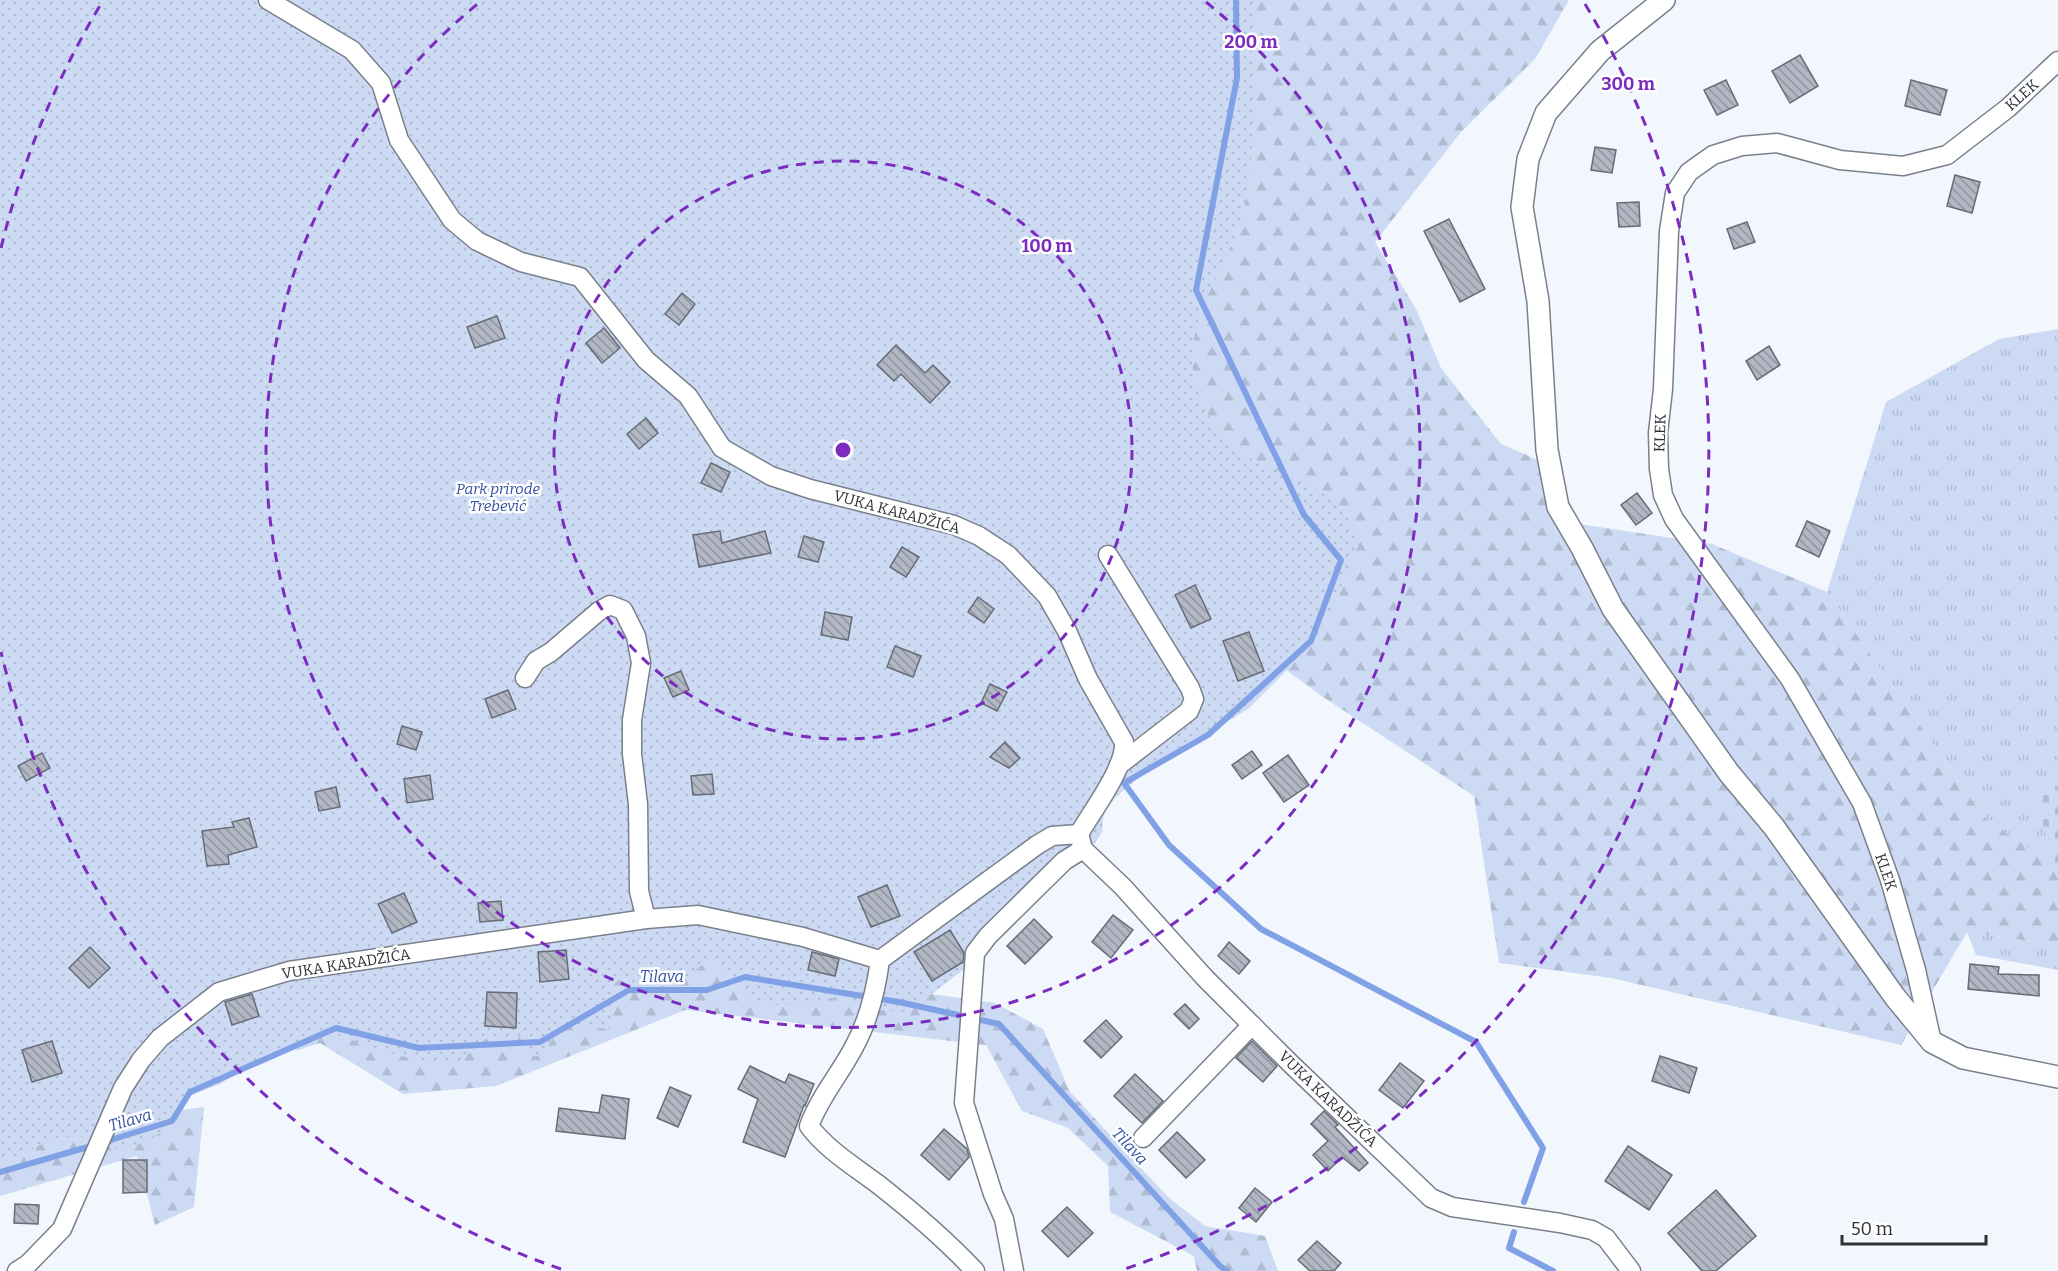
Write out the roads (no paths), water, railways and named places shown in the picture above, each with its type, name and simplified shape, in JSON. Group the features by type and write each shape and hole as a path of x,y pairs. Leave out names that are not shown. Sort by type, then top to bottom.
{"street":[{"name":"VUKA KARADŽIĆA","path":"268,0 352,50 381,83 399,140 452,220 477,241 521,262 580,277 646,360 688,396 722,448 771,476 810,489 954,525 979,536 1008,555 1047,596 1067,631 1088,679 1124,742 1125,753 1081,842 1251,1025 1431,1198 1452,1207 1560,1222 1592,1230 1606,1238 1631,1271"},
{"path":"1664,0 1600,51 1546,113 1528,159 1522,207 1538,301 1547,450 1558,507 1613,609 1729,773 1774,827 1895,997 1932,1041 1963,1059 2058,1077"},
{"name":"KLEK","path":"1932,1041 1916,970 1890,880 1862,803 1790,679 1674,519 1663,495 1659,470 1658,432 1663,389 1669,231 1675,192 1689,172 1713,155 1742,146 1777,143 1840,160 1903,166 1947,154 2008,108 2058,61"},
{"path":"1108,555 1190,688 1194,699 1189,711 1119,765"},
{"path":"525,678 536,661 551,652 598,611 610,605 623,610 636,636 641,663 632,720 632,754 638,804 639,891 646,919"},
{"path":"975,1271 899,1201 819,1140 809,1126 815,1109 856,1044 876,991 880,960 1036,845 1052,836 1081,842"},
{"path":"1014,1271 1004,1219 993,1194 964,1103 975,953 988,936 1081,842"},
{"name":"VUKA KARADŽIĆA","path":"17,1271 28,1264 62,1229 123,1088 141,1060 160,1038 219,992 289,971 646,919 698,915 803,937 880,960"},
{"path":"1143,1138 1251,1025"}],"waterway":[{"path":"1236,0 1237,78 1196,290 1304,515 1341,560 1311,641 1208,735 1124,783 1169,845 1261,929 1476,1042 1543,1148 1524,1202"},
{"name":"Tilava","path":"104,1142 172,1121 190,1092 336,1028 419,1048 540,1042 629,990 707,990 745,977 899,1002 999,1024 1227,1271"},
{"name":"Tilava","path":"0,1172 95,1145"},
{"path":"1514,1232 1509,1248 1553,1271"}],"park label":[{"name":"Park prirode Trebević","path":"498,498"}]}
